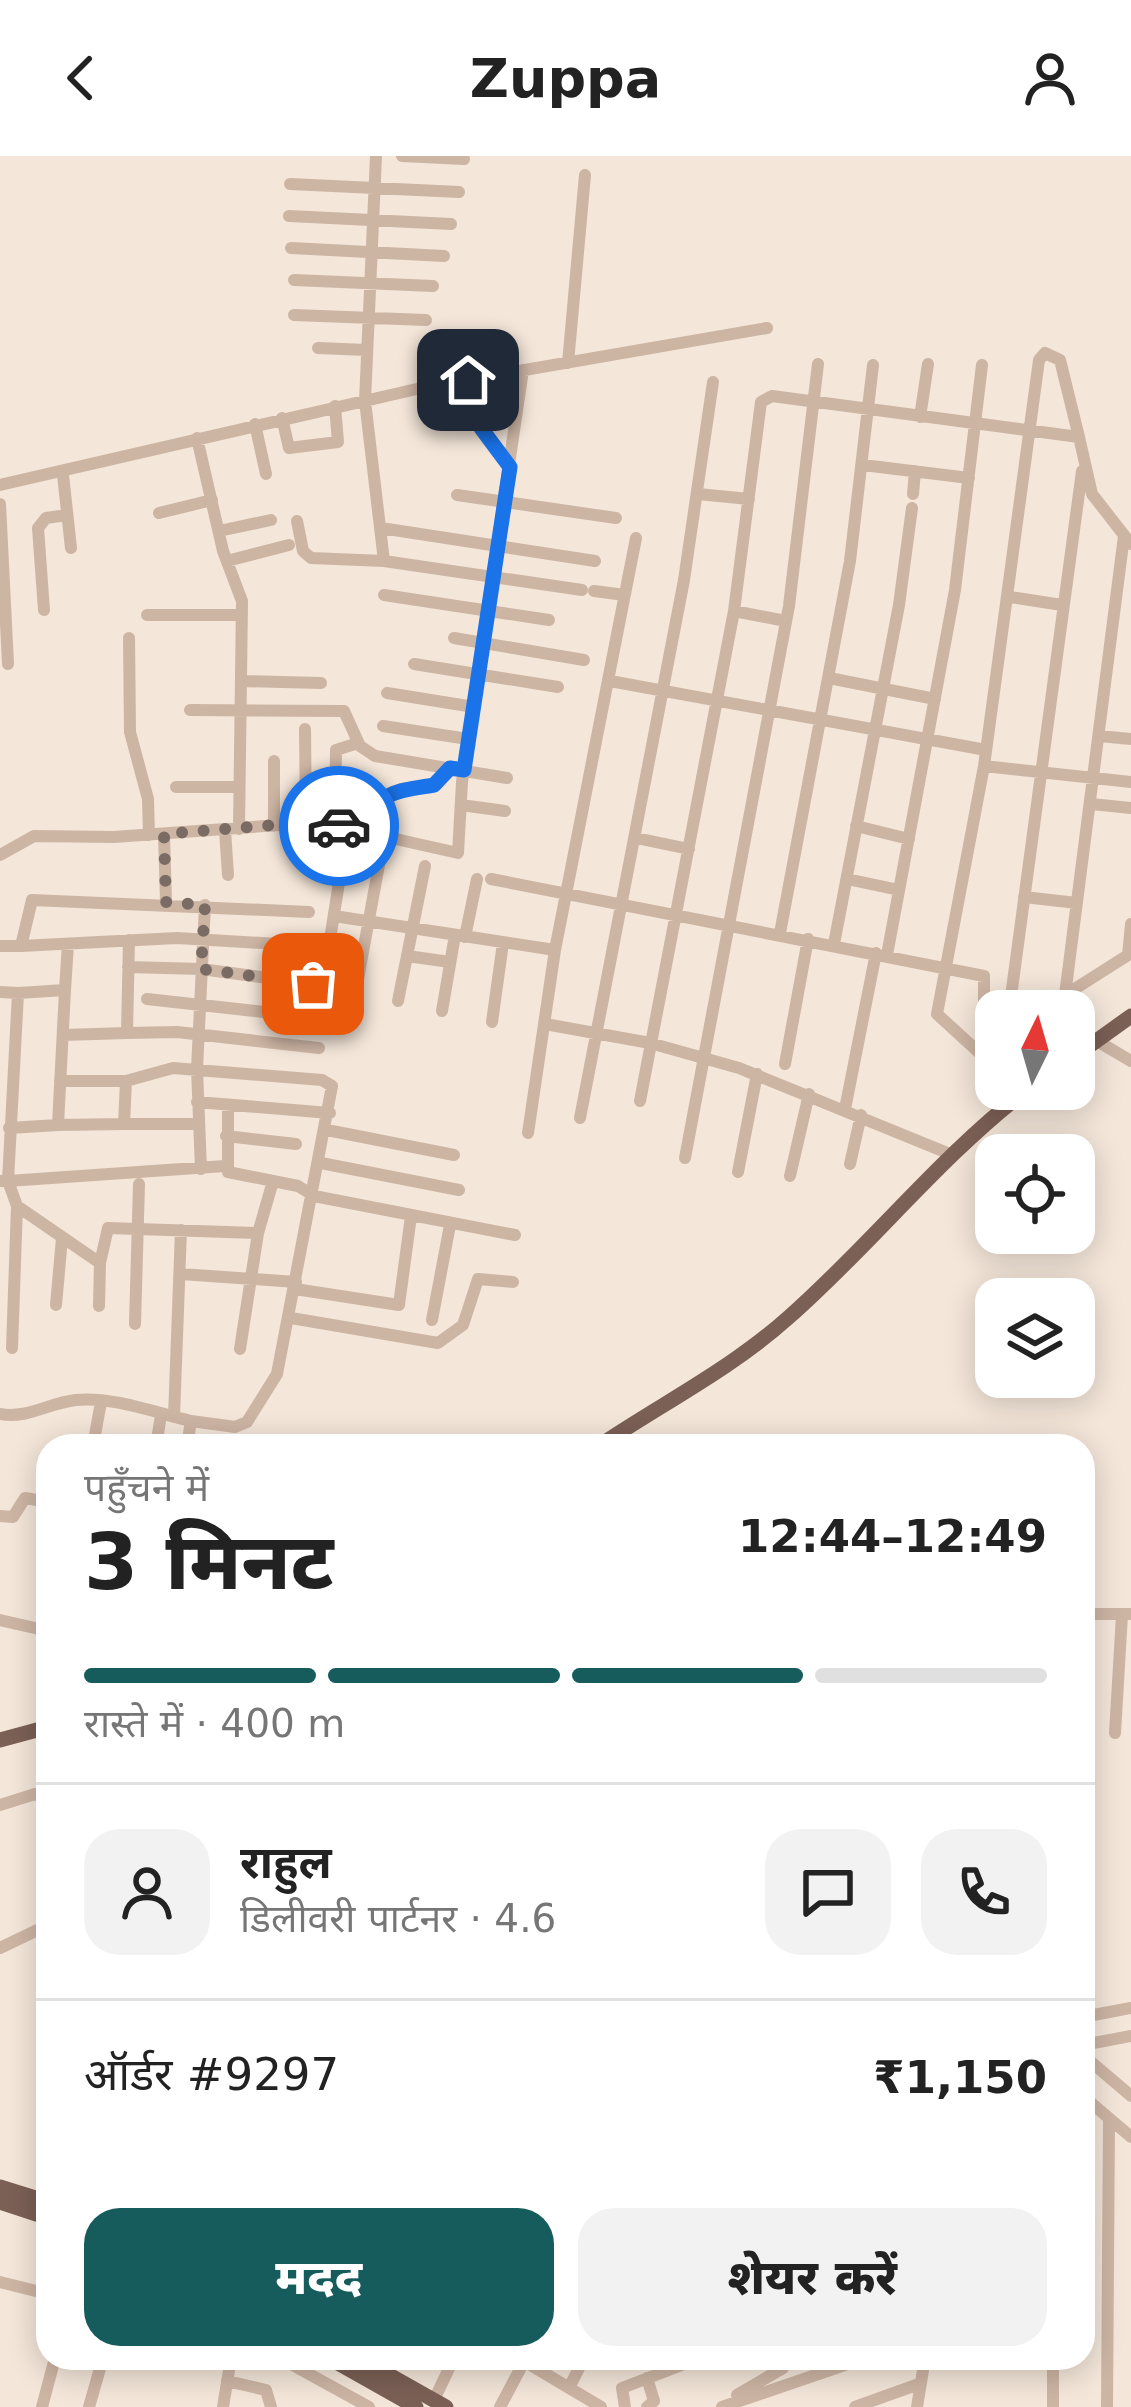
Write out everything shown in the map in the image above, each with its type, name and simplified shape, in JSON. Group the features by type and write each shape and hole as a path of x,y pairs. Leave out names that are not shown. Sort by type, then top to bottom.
{"main road":[{"path":"1095,1038 1131,1016"},
{"path":"619,1434 688,1392 785,1321 950,1154 1002,1110"},
{"path":"0,1740 36,1730"},
{"path":"0,2187 36,2198"},
{"path":"0,2202 36,2214"},
{"path":"350,2370 416,2407"},
{"path":"381,2370 440,2403"}],"street":[{"path":"376,156 365,401 384,560"},
{"path":"402,156 464,159"},
{"path":"568,363 585,175"},
{"path":"290,184 459,192"},
{"path":"290,216 451,224"},
{"path":"290,248 444,256"},
{"path":"294,280 433,286"},
{"path":"294,315 426,320"},
{"path":"0,485 63,475 335,406 767,328"},
{"path":"318,347 366,350"},
{"path":"975,1039 937,1014 984,766 1039,360 1053,353 1060,360 1083,464 1099,506 1128,540 1066,990"},
{"path":"685,1158 787,621 818,364"},
{"path":"920,417 928,364"},
{"path":"780,933 829,678 863,465 873,365"},
{"path":"845,1109 899,890 928,741 982,365"},
{"path":"0,855 34,836 157,834 305,823 335,825 454,854 460,848 457,769 474,707 524,370"},
{"path":"468,380 481,428 510,467"},
{"path":"580,1118 636,838 698,494 713,382"},
{"path":"640,1101 734,611 761,402 772,396 1079,437"},
{"path":"282,418 289,448 338,442 335,406"},
{"path":"255,424 266,474"},
{"path":"197,438 226,561 241,590 239,787 228,875"},
{"path":"1012,990 1083,464"},
{"path":"863,465 969,478"},
{"path":"835,944 883,688 915,471"},
{"path":"63,475 71,548"},
{"path":"698,494 749,499"},
{"path":"457,495 616,518"},
{"path":"159,513 212,500"},
{"path":"0,504 8,664"},
{"path":"44,610 38,528 46,518 67,515"},
{"path":"219,531 271,520"},
{"path":"297,521 307,557 384,560 626,595"},
{"path":"381,528 595,561"},
{"path":"528,1133 556,950 636,538"},
{"path":"226,561 289,545"},
{"path":"383,595 549,620"},
{"path":"1010,597 1062,604"},
{"path":"734,611 787,621"},
{"path":"147,615 242,615"},
{"path":"129,638 130,732 157,834 166,902"},
{"path":"454,638 584,661"},
{"path":"414,664 558,687"},
{"path":"829,678 935,699"},
{"path":"241,681 321,683"},
{"path":"610,681 986,750"},
{"path":"387,693 474,707"},
{"path":"190,710 344,711 358,743 375,756 507,778"},
{"path":"383,726 468,739"},
{"path":"305,730 305,823"},
{"path":"1100,736 1131,740"},
{"path":"335,825 336,750 358,743"},
{"path":"274,761 274,826"},
{"path":"984,766 1131,782"},
{"path":"368,832 374,804 401,788 434,785 457,769"},
{"path":"176,787 239,787"},
{"path":"1090,804 1131,808"},
{"path":"461,805 505,811"},
{"path":"856,826 909,839"},
{"path":"636,838 689,849"},
{"path":"128,968 201,969 318,981 344,851"},
{"path":"356,990 381,854"},
{"path":"398,1001 425,866"},
{"path":"442,1011 450,962 484,879 675,911 946,966 987,979 987,990"},
{"path":"847,879 899,890"},
{"path":"1024,897 1077,903"},
{"path":"21,946 32,900 166,902 309,912"},
{"path":"200,1169 197,1069 205,905"},
{"path":"334,916 556,950"},
{"path":"1073,990 1129,953 1131,924"},
{"path":"0,946 204,938 313,946"},
{"path":"784,1064 808,939"},
{"path":"128,1033 129,940"},
{"path":"58,1125 68,944"},
{"path":"492,1022 503,944"},
{"path":"407,956 450,962"},
{"path":"0,992 65,990"},
{"path":"18,993 4,1181 17,1206 100,1263"},
{"path":"147,999 318,1018"},
{"path":"545,1024 703,1057 808,1094 950,1154"},
{"path":"63,1035 198,1034 320,1048"},
{"path":"1095,1050 1131,1061"},
{"path":"0,1414 24,1416 71,1400 235,1427 252,1418 275,1379 290,1318 332,1086 322,1080 197,1069 166,1069 126,1082 60,1081"},
{"path":"738,1172 757,1075"},
{"path":"124,1124 126,1082"},
{"path":"790,1176 808,1094"},
{"path":"197,1102 330,1113"},
{"path":"228,1105 225,1166 230,1173 273,1181 314,1196 515,1235"},
{"path":"850,1164 861,1115"},
{"path":"9,1128 198,1124"},
{"path":"327,1130 454,1155"},
{"path":"226,1136 296,1144"},
{"path":"321,1163 459,1190"},
{"path":"4,1181 225,1166"},
{"path":"240,1349 258,1233 273,1181"},
{"path":"135,1324 139,1184"},
{"path":"12,1348 7,1311 16,1266 17,1206"},
{"path":"181,1274 253,1277 399,1305 411,1216"},
{"path":"432,1320 450,1225"},
{"path":"99,1306 100,1263 108,1228 258,1233"},
{"path":"161,1434 175,1357 181,1230"},
{"path":"56,1304 62,1238"},
{"path":"0,1266 16,1266"},
{"path":"290,1318 438,1343 463,1325 478,1279 513,1282"},
{"path":"95,1434 101,1402"},
{"path":"189,1434 191,1421"},
{"path":"235,1427 235,1434"},
{"path":"0,1516 13,1517 25,1498 36,1500"},
{"path":"1095,1614 1126,1614 1114,1733"},
{"path":"0,1620 36,1628"},
{"path":"0,1805 36,1795"},
{"path":"0,1948 36,1931"},
{"path":"1095,2015 1131,2008"},
{"path":"1095,2043 1131,2036"},
{"path":"1095,2065 1131,2096"},
{"path":"1095,2107 1131,2137"},
{"path":"1107,2407 1109,2119"},
{"path":"0,2282 36,2291"},
{"path":"42,2407 52,2370"},
{"path":"89,2407 100,2370"},
{"path":"223,2407 228,2370"},
{"path":"302,2370 369,2407"},
{"path":"440,2403 450,2370"},
{"path":"500,2407 520,2370"},
{"path":"541,2370 601,2407"},
{"path":"569,2388 578,2370"},
{"path":"625,2407 622,2388 668,2370"},
{"path":"728,2402 780,2370"},
{"path":"728,2402 828,2370"},
{"path":"916,2407 923,2370"},
{"path":"1052,2407 1053,2370"},
{"path":"647,2378 654,2401 647,2407"},
{"path":"227,2381 266,2390 271,2407"},
{"path":"855,2407 919,2384"}],"way so far":[{"path":"313,984 201,969 205,905 166,902 164,834 312,822 339,826"}],"route":[{"path":"339,826 368,832 374,804 401,788 434,785 450,768 464,770 510,467 481,428 468,380"}]}
